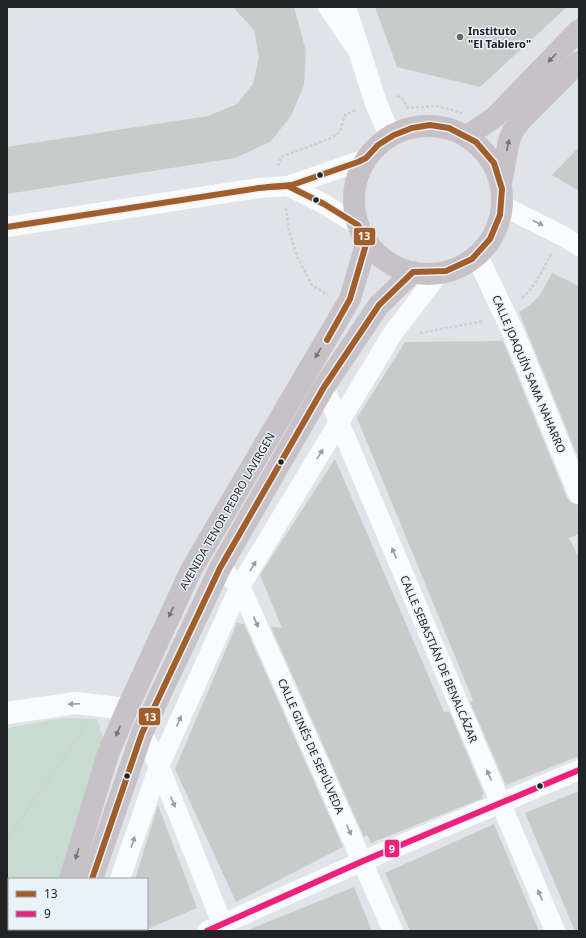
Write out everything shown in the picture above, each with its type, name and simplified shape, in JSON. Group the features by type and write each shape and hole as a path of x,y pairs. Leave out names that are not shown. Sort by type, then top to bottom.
{"main road":[{"path":"467,136 495,117 507,106 579,30"},
{"path":"501,184 493,163 482,148 467,136 449,128 428,125 408,128 390,136 376,146 366,159 358,174 354,190 354,208 362,233 379,256 395,266 413,272 426,274 439,273 459,267 477,256 490,242 498,225 503,206 501,184 509,140 513,131 522,119 579,62"},
{"name":"AVENIDA TENOR PEDRO LAVIRGEN","path":"70,878 108,754 127,709 191,570 350,299 362,233"},
{"name":"AVENIDA TENOR PEDRO LAVIRGEN","path":"92,878 142,733 220,568 324,387 379,305 413,272"}],"street":[{"path":"328,7 360,53"},
{"path":"345,7 379,111 390,136"},
{"path":"7,227 259,188 288,186 366,159"},
{"path":"288,186 324,204 362,233"},
{"path":"503,206 561,235 579,246"},
{"name":"CALLE JOAQUÍN SAMA NAHARRO","path":"477,256 514,334 579,494"},
{"path":"120,878 159,766 240,586 393,333 439,273"},
{"name":"CALLE SEBASTIÁN DE BENALCÁZAR","path":"324,387 555,931"},
{"name":"CALLE GINÉS DE SEPÚLVEDA","path":"220,568 240,586 393,931"},
{"path":"7,713 76,703 127,709"},
{"path":"142,733 159,766 218,929 363,861 579,770"}],"path":[{"path":"396,96 402,98 408,108 437,106 469,114"},
{"path":"278,165 281,157 331,138 340,132 345,115 353,110"},
{"path":"521,299 527,293 543,269 553,251"},
{"path":"414,334 488,320"}],"green space":[{"path":"64,718 97,719 103,737 59,878 8,878 8,930 42,931 7,931 7,728"}],"building":[{"path":"233,7 294,7 306,51 304,85 291,116 270,142 235,158 7,194 7,147 208,116 237,104 253,84 259,57 254,30"},
{"name":"Instituto \"El Tablero\"","path":"375,7 567,7 480,87 397,67"},
{"path":"579,147 579,191 552,175"},
{"path":"552,273 579,286 579,460 519,312 530,305 540,295"},
{"path":"503,341 567,498 572,503 579,505 579,534 569,538 579,558 579,756 506,785 470,702 473,700 357,418 405,342"},
{"path":"335,459 444,712 449,711 484,794 482,795 483,798 371,843 367,835 364,837 271,627 282,628 260,575"},
{"path":"237,623 244,624 343,847 236,902 175,769"},
{"path":"579,791 579,931 575,931 525,813"},
{"path":"158,805 197,908 148,929 148,878 135,878"},
{"path":"494,824 539,931 410,931 385,873"},
{"path":"354,887 372,931 248,931 248,930"}],"transit line":[{"name":"13","path":"7,227 259,188 292,185 358,162 366,158 378,145 394,135 412,128 430,125 449,128 476,142 494,163 502,189 500,215 490,239 472,259 446,271 413,272 379,305 324,387 220,568 142,733 92,878"},
{"name":"13","path":"268,187 288,186 324,204 358,225 367,241 350,299 327,340"},
{"name":"9","path":"207,931 363,861 579,770"}],"place":[{"name":"Instituto \"El Tablero\"","path":"460,37"}]}
